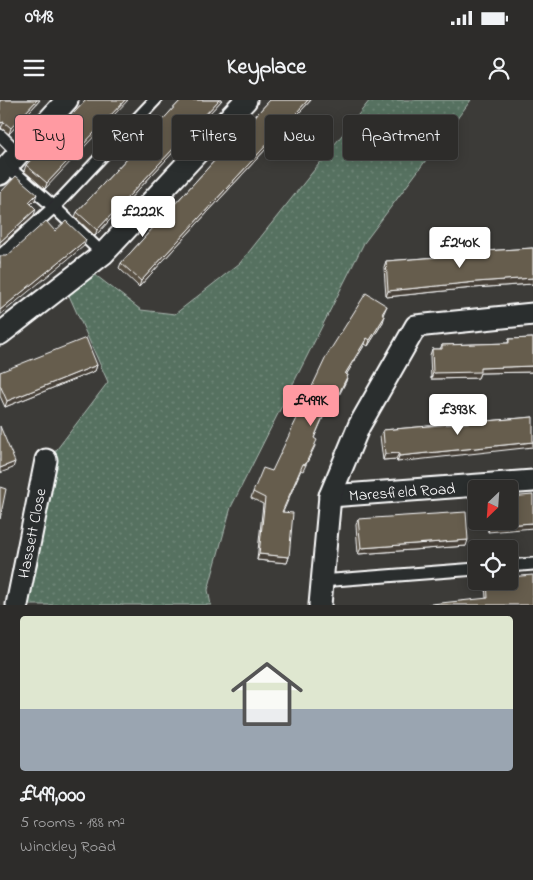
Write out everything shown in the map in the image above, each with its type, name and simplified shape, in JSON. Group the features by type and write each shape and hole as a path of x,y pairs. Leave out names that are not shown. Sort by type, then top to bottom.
{"street":[{"path":"8,164 66,100"},
{"path":"0,334 103,254 246,100"},
{"path":"320,605 330,496 359,426 416,326 533,314"},
{"name":"Hassett Close","path":"17,605 46,460"},
{"name":"Maresfield Road","path":"330,496 533,481"}],"lane":[{"path":"0,256 54,207 155,100"},
{"path":"0,135 8,164 103,254"},
{"path":"518,565 533,564"},
{"path":"321,582 468,570"}],"green space":[{"path":"370,100 471,100 458,117 458,115 358,115"},
{"path":"343,134 343,160 426,160 364,243 231,507 208,590 211,605 21,605 51,457 108,382 67,291 89,270 141,310 175,314 240,263 322,160 333,160 333,146"}],"building":[{"path":"0,100 37,100 23,115 15,115 15,124 11,128 4,122 0,123"},
{"path":"86,100 125,100 111,115 93,115 93,134 83,145 83,115 72,115"},
{"path":"181,100 219,100 205,115 172,115 172,150 97,230 77,212 125,160 162,160 162,120"},
{"path":"270,100 308,100 294,115 265,115 265,147 255,157 255,116"},
{"path":"31,160 69,160 47,183 26,165"},
{"path":"215,160 253,160 141,281 121,263"},
{"path":"16,176 37,194 29,202 36,209 0,242 0,193"},
{"path":"46,221 55,231 66,221 86,240 0,310 0,256 7,256"},
{"path":"533,248 533,278 388,291 386,261 452,256 452,253"},
{"path":"366,293 387,306 382,314 385,316 370,340 367,338 345,374 348,375 335,401 331,398 314,438 317,440 305,465 303,464 282,512 293,513 289,557 259,554 265,498 253,492 263,468 272,471 327,355"},
{"path":"86,338 97,365 7,401 0,385 0,372"},
{"path":"533,338 533,366 480,368 480,372 433,373 432,349 442,349 442,345 509,343 509,339"},
{"path":"533,417 533,442 399,456 399,453 385,454 383,430"},
{"path":"0,426 15,462 0,468"},
{"path":"0,487 6,489 0,519"},
{"path":"533,495 533,523 518,524 518,496"},
{"path":"466,512 468,540 361,548 358,519"},
{"path":"533,575 533,605 422,605 488,598 488,590 518,590 518,576"}]}
